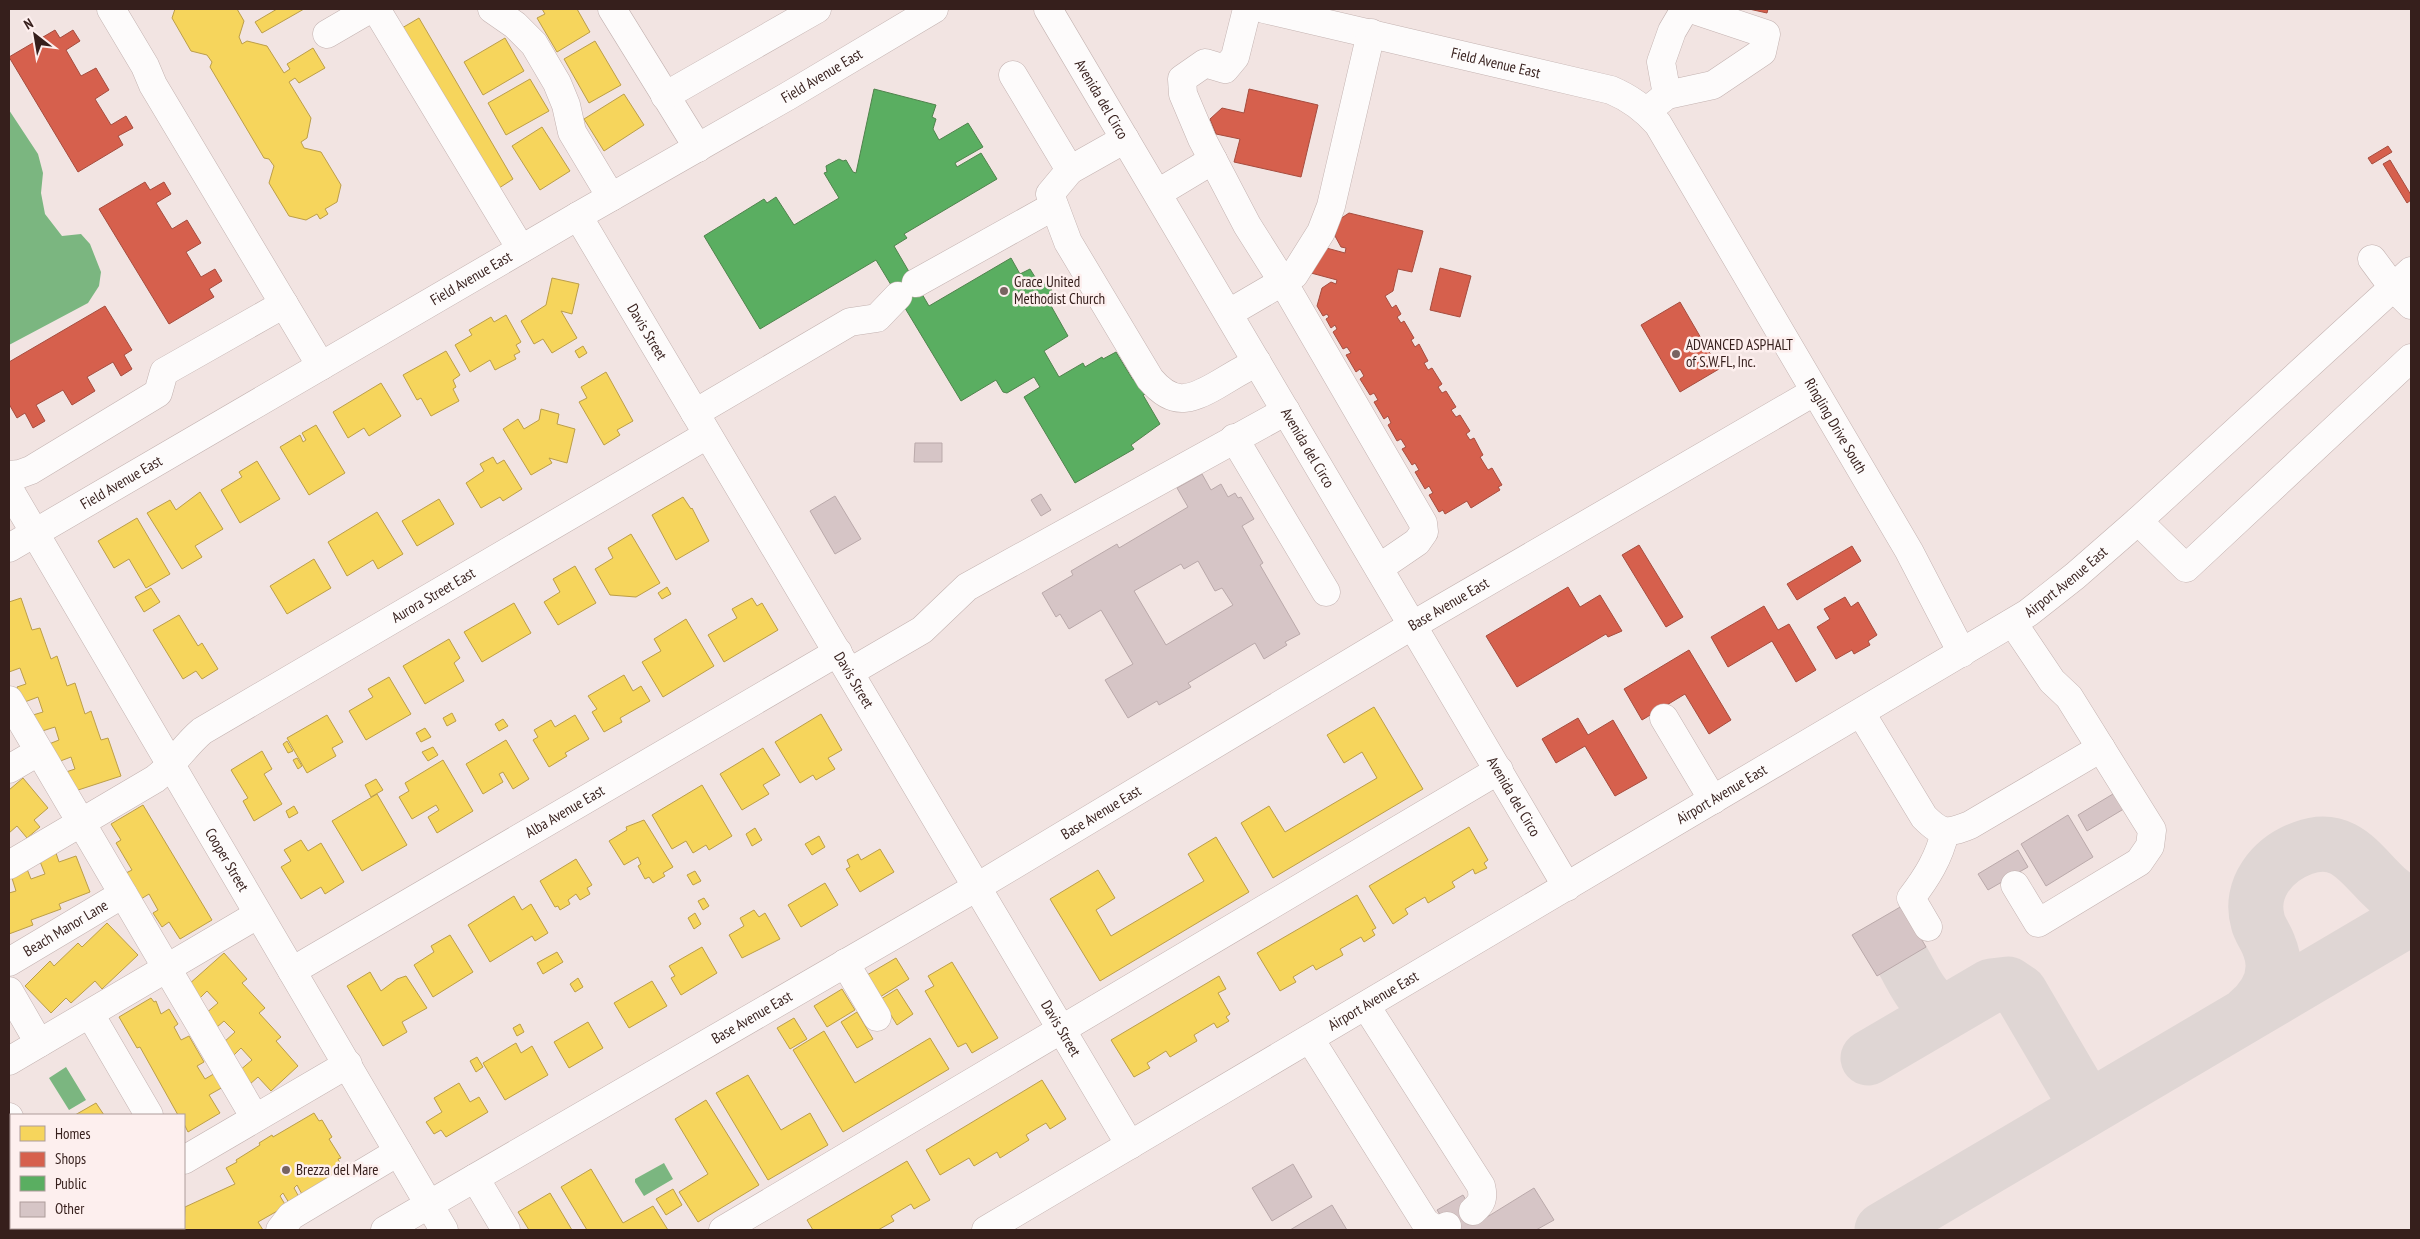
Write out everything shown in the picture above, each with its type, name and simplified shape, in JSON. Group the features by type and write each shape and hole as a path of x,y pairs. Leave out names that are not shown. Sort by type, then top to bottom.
{"street":[{"path":"111,9 145,66 153,85 321,366"},
{"path":"327,34 370,9"},
{"path":"376,9 521,249"},
{"path":"492,9 515,25 534,44 557,83 566,105 572,132 611,197"},
{"path":"612,9 698,148"},
{"path":"665,96 817,9"},
{"name":"Field Avenue East","path":"9,548 934,9"},
{"name":"Avenida del Circo","path":"1048,9 1567,887"},
{"path":"1247,9 1235,57 1225,69 1205,63 1182,79 1183,94 1213,160 1247,225 1283,282 1423,523 1424,532 1417,542 1379,568"},
{"name":"Field Avenue East","path":"1264,9 1611,90 1657,103 1658,124 1688,176"},
{"path":"1685,9 1672,31 1661,62 1657,103 1712,85 1762,52 1766,34 1691,9"},
{"path":"1229,313 1294,275 1321,232 1331,206 1370,33"},
{"path":"1013,75 1070,170"},
{"path":"1126,139 1070,170 1050,194 1068,242 1150,379 1160,392 1179,399 1195,398 1257,362"},
{"path":"1158,193 1213,160"},
{"name":"Ringling Drive South","path":"1688,176 1814,392 1910,551 1962,653"},
{"name":"Aurora Street East","path":"9,865 155,780 170,767 186,744 202,731 701,424 850,322 877,318 907,290 1054,206"},
{"name":"Davis Street","path":"578,216 1130,1145"},
{"path":"2372,259 2401,278 2411,305"},
{"name":"Airport Avenue East","path":"986,1230 2013,623 2056,592 2138,521 2401,278"},
{"path":"9,475 31,470 158,393 164,372 284,304"},
{"path":"2138,521 2186,568 2411,358"},
{"name":"Base Avenue East","path":"385,1230 977,887 1413,625 1814,392"},
{"name":"Alba Avenue East","path":"292,971 844,662 922,630 967,587 1286,411"},
{"path":"1234,438 1326,592"},
{"name":"Cooper Street","path":"9,489 170,767 348,1064 444,1230"},
{"path":"2013,623 2052,681 2069,697 2152,830 2150,846 2139,862 2038,923 2015,885"},
{"path":"9,700 255,1118"},
{"path":"1861,712 1924,817 1936,829 1945,832 1951,832 1970,825 2101,748"},
{"path":"1664,718 1713,800"},
{"path":"9,769 38,752"},
{"path":"722,1230 1499,770"},
{"path":"1928,927 1911,898 1928,876 1941,849 1945,832"},
{"name":"Beach Manor Lane","path":"9,962 123,894"},
{"path":"9,1061 257,915"},
{"path":"845,963 877,1018"},
{"path":"9,991 39,1042"},
{"path":"1366,1006 1481,1186 1484,1195 1481,1204 1473,1212"},
{"path":"90,1014 148,1114"},
{"path":"1310,1039 1425,1222 1433,1228 1441,1229 1447,1226"},
{"path":"185,1159 348,1064"},
{"path":"280,1230 291,1216 398,1152"},
{"path":"474,1178 506,1230"}],"shaded area":[{"path":"9,110 38,154 43,173 41,193 45,214 62,236 81,234 90,244 101,272 99,286 88,303 9,345"},
{"path":"66,1067 86,1100 69,1110 49,1078"},
{"path":"664,1163 673,1179 644,1196 635,1179"}],"building: Homes":[{"path":"175,9 237,9 244,21 239,37 242,44 247,41 267,46 284,73 290,69 287,64 313,48 325,68 299,83 295,78 289,82 311,118 307,138 301,142 304,148 321,152 341,185 337,202 325,209 328,214 320,219 317,214 306,220 289,216 269,183 274,166 269,159 264,158 210,67 212,62 207,55 191,51 172,18"},
{"path":"277,9 304,9 262,33 255,22"},
{"path":"542,9 577,9 590,32 557,52 537,18 545,14"},
{"path":"419,18 513,179 496,190 402,28"},
{"path":"505,38 524,71 483,95 464,62"},
{"path":"595,41 621,85 589,103 564,59"},
{"path":"530,79 549,111 506,135 488,103"},
{"path":"624,94 644,125 604,151 584,119"},
{"path":"542,127 570,171 540,190 512,146"},
{"path":"552,278 579,284 572,314 561,311 577,338 552,353 543,339 534,344 521,321 546,305"},
{"path":"506,315 521,342 516,345 520,352 514,355 516,359 495,370 490,360 470,372 455,345 472,335 469,330 491,317 494,322"},
{"path":"583,346 587,353 579,358 575,351"},
{"path":"446,351 460,375 453,380 456,387 453,389 459,401 431,416 421,398 417,400 403,375"},
{"path":"606,372 633,421 617,430 620,435 604,445 579,402 587,398 581,387"},
{"path":"381,383 401,416 369,436 364,428 348,438 333,412"},
{"path":"541,409 559,414 557,424 575,429 567,463 549,458 552,463 531,475 503,429 518,419 524,429 539,420"},
{"path":"316,425 345,473 309,495 280,447 300,435 303,442 306,440 302,433"},
{"path":"493,457 497,464 504,460 522,489 503,501 500,497 481,508 466,483 484,471 480,464"},
{"path":"257,461 280,499 240,523 221,490 242,477 239,472"},
{"path":"200,492 223,529 195,546 202,557 182,569 147,513 170,500 176,510"},
{"path":"683,497 692,508 709,541 676,560 652,515"},
{"path":"439,499 454,524 417,546 402,521"},
{"path":"377,512 403,554 378,569 373,560 347,576 328,542"},
{"path":"137,518 170,574 146,588 129,559 114,568 98,541"},
{"path":"631,534 660,583 636,597 610,595 595,569 613,558 608,548"},
{"path":"314,559 331,588 287,614 270,586"},
{"path":"575,566 596,603 558,625 544,602 560,592 553,579"},
{"path":"667,587 671,594 662,599 658,593"},
{"path":"151,588 160,602 144,612 135,597"},
{"path":"21,598 32,630 40,628 51,659 57,656 67,686 75,683 85,714 91,711 101,740 108,738 121,776 72,792 66,772 75,769 71,757 55,763 49,744 59,740 55,727 39,732 33,715 43,712 38,697 22,703 17,687 26,684 20,668 9,672 9,602"},
{"path":"752,598 757,606 762,603 778,630 724,662 708,635 737,618 732,609"},
{"path":"514,603 531,633 482,662 464,632"},
{"path":"179,615 198,646 202,643 218,669 202,679 196,671 183,679 153,630"},
{"path":"686,619 714,666 663,697 642,662 661,651 654,639"},
{"path":"449,639 460,658 454,663 464,681 425,704 403,666"},
{"path":"624,675 633,691 641,686 650,701 620,718 622,722 604,732 592,712 597,709 588,696"},
{"path":"389,677 411,714 366,740 349,711 373,697 368,689"},
{"path":"1374,707 1423,789 1273,878 1241,823 1269,806 1285,832 1377,778 1362,752 1344,763 1327,735"},
{"path":"452,713 456,721 447,726 443,718"},
{"path":"821,714 842,750 828,758 835,769 816,780 813,775 800,783 775,742"},
{"path":"327,715 343,742 332,748 336,756 307,773 287,738"},
{"path":"575,715 589,739 565,753 567,756 549,767 533,740 538,737 534,730 551,720 555,727"},
{"path":"503,719 508,726 499,731 495,724"},
{"path":"425,728 431,737 421,742 416,733"},
{"path":"506,740 529,779 513,789 503,772 499,774 503,782 483,794 466,764"},
{"path":"287,741 293,751 288,753 283,744"},
{"path":"433,747 438,755 428,761 422,752"},
{"path":"763,748 780,775 763,785 769,794 742,810 720,774"},
{"path":"262,751 272,769 264,774 282,804 254,821 243,801 248,798 231,770"},
{"path":"297,758 302,766 298,769 293,760"},
{"path":"443,760 473,811 437,833 428,817 439,810 436,805 412,819 399,797 409,791 405,783"},
{"path":"23,778 48,808 34,820 40,827 27,838 17,826 9,833 9,790"},
{"path":"376,779 383,790 371,797 365,785"},
{"path":"702,785 732,836 709,850 706,845 693,853 686,841 672,849 652,815"},
{"path":"377,794 407,845 362,871 332,821"},
{"path":"143,805 212,920 180,939 169,922 162,927 153,913 158,910 149,894 141,899 126,873 132,870 116,843 121,840 111,824"},
{"path":"294,806 298,813 289,818 286,811"},
{"path":"644,820 673,867 663,873 665,876 653,883 649,877 645,879 638,866 641,864 638,857 624,865 609,841 627,830 626,827"},
{"path":"1469,827 1488,860 1484,863 1487,868 1475,874 1473,869 1452,882 1455,887 1428,903 1425,897 1405,909 1408,914 1393,924 1369,886"},
{"path":"755,828 762,840 752,846 746,834"},
{"path":"819,836 825,847 812,855 805,844"},
{"path":"1216,837 1249,892 1100,981 1050,899 1098,870 1115,898 1096,910 1111,936 1204,881 1188,854"},
{"path":"301,840 308,851 321,843 344,882 325,894 321,887 301,899 281,867 291,861 284,850"},
{"path":"880,849 894,872 860,892 846,869 850,867 847,860 858,854 861,860"},
{"path":"56,853 59,862 76,856 90,892 59,904 61,909 31,920 33,925 9,934 9,893 16,891 11,875 27,869 31,879 45,874 39,859"},
{"path":"576,859 592,885 587,888 590,894 580,900 576,894 568,900 570,904 560,910 558,906 555,907 540,881"},
{"path":"695,871 701,881 693,885 687,875"},
{"path":"825,883 838,905 801,927 788,905"},
{"path":"1357,895 1376,928 1372,930 1375,935 1364,942 1361,937 1340,949 1343,955 1316,970 1313,965 1293,977 1296,982 1280,991 1257,953"},
{"path":"514,896 522,910 531,904 548,933 535,941 532,936 490,962 468,925"},
{"path":"704,898 709,906 703,910 698,901"},
{"path":"754,910 759,917 765,913 780,939 742,958 729,935 744,926 740,918"},
{"path":"695,913 701,924 694,929 688,918"},
{"path":"107,923 138,955 102,989 95,981 71,1003 66,998 51,1013 25,986 50,961 54,966 78,943 82,947"},
{"path":"450,935 473,972 433,997 414,965 434,952 431,946"},
{"path":"702,947 717,973 681,995 671,978 675,976 669,966"},
{"path":"557,952 563,962 543,974 537,963"},
{"path":"224,953 247,979 242,983 265,1008 259,1013 281,1037 276,1041 298,1066 271,1091 258,1077 250,1084 239,1071 252,1060 241,1048 234,1055 223,1043 235,1032 224,1021 217,1027 205,1014 218,1003 207,991 200,998 188,985"},
{"path":"896,958 909,979 880,997 867,975"},
{"path":"952,962 998,1038 972,1053 966,1043 958,1047 925,991 934,986 928,976"},
{"path":"370,972 381,991 397,979 406,976 427,1008 402,1022 407,1032 383,1046 347,986"},
{"path":"1219,976 1226,989 1218,993 1230,1014 1226,1017 1229,1021 1217,1028 1214,1023 1194,1035 1197,1041 1170,1057 1166,1051 1147,1063 1150,1068 1134,1077 1111,1040"},
{"path":"578,978 583,987 575,992 570,984"},
{"path":"652,981 667,1006 629,1028 614,1003"},
{"path":"842,989 855,1010 827,1027 814,1006"},
{"path":"897,989 913,1014 897,1025 881,999"},
{"path":"151,998 154,1002 156,1001 161,1014 169,1009 178,1024 174,1027 181,1040 189,1036 204,1062 197,1066 205,1079 217,1072 225,1086 209,1095 220,1113 188,1132 185,1126 185,1114 177,1114 140,1047 137,1048 119,1017"},
{"path":"857,1012 873,1039 857,1048 841,1022"},
{"path":"794,1018 807,1039 790,1049 777,1028"},
{"path":"588,1022 603,1048 569,1068 554,1042"},
{"path":"520,1024 524,1032 517,1036 513,1028"},
{"path":"824,1031 855,1083 930,1038 949,1069 843,1132 793,1050"},
{"path":"516,1043 521,1053 532,1046 548,1075 505,1100 483,1063"},
{"path":"477,1057 483,1067 476,1072 470,1061"},
{"path":"748,1075 781,1130 810,1113 828,1145 768,1180 716,1093"},
{"path":"1042,1080 1066,1119 1050,1129 1046,1123 1026,1135 1029,1140 1000,1158 997,1152 974,1166 969,1158 940,1175 926,1150"},
{"path":"459,1083 470,1102 479,1097 488,1112 446,1137 441,1130 434,1134 426,1122 442,1112 434,1098"},
{"path":"706,1100 759,1185 698,1222 679,1192 708,1174 675,1119"},
{"path":"96,1103 103,1114 77,1114"},
{"name":"Brezza del Mare","path":"314,1113 319,1121 322,1120 332,1137 329,1139 341,1158 338,1159 345,1172 304,1198 297,1185 294,1188 299,1197 289,1203 283,1193 280,1196 286,1206 258,1222 263,1230 151,1230 185,1229 185,1207 235,1184 226,1168 260,1145 259,1143 272,1135 273,1137"},
{"path":"907,1161 930,1200 914,1209 911,1204 891,1216 894,1221 878,1230 813,1230 807,1220"},
{"path":"591,1169 623,1223 653,1206 668,1230 587,1230 561,1187"},
{"path":"9,1175 10,1229 26,1229 9,1230"},
{"path":"673,1189 682,1205 666,1215 656,1199"},
{"path":"550,1193 572,1230 529,1230 518,1212"}],"building: Shops":[{"path":"1749,9 1768,9 1767,13"},
{"path":"55,30 60,38 73,30 80,41 66,50 81,76 96,68 109,90 95,99 111,125 126,116 133,128 118,136 123,145 78,172 9,57"},
{"path":"1249,89 1318,105 1301,177 1234,162 1240,139 1216,134 1210,119 1222,108 1244,113"},
{"path":"2388,146 2392,152 2372,164 2368,158"},
{"path":"2390,160 2411,195 2411,200 2407,203 2383,164"},
{"path":"145,182 150,190 164,182 171,194 156,203 172,229 187,220 201,243 186,252 201,277 215,269 222,281 209,289 214,297 169,324 99,209"},
{"path":"1349,213 1423,231 1412,272 1398,269 1393,291 1385,296 1392,308 1396,305 1401,314 1397,317 1401,323 1404,321 1414,338 1411,340 1415,347 1419,344 1428,361 1424,363 1428,370 1432,368 1442,384 1438,387 1442,393 1446,391 1456,407 1451,410 1456,417 1460,415 1470,431 1466,434 1470,440 1474,438 1483,455 1480,457 1488,470 1492,468 1502,485 1498,487 1500,490 1471,508 1467,501 1445,514 1443,510 1439,512 1429,495 1433,493 1429,486 1425,489 1415,472 1419,470 1415,463 1412,465 1402,449 1406,447 1401,439 1397,441 1388,425 1391,423 1388,416 1384,419 1374,402 1378,400 1374,393 1370,395 1360,379 1364,376 1360,369 1356,372 1346,355 1351,353 1347,347 1343,349 1333,332 1337,329 1335,325 1331,328 1326,319 1329,317 1327,314 1323,316 1317,306 1322,288 1331,282 1336,284 1337,280 1311,273 1319,246 1345,253 1346,248 1341,247 1335,236 1340,219"},
{"path":"1440,268 1471,276 1460,317 1430,310"},
{"path":"1680,302 1719,369 1680,392 1641,325"},
{"path":"105,306 132,350 124,355 132,369 121,376 113,362 87,377 95,391 72,405 63,390 36,405 45,421 33,428 25,413 17,418 9,404 9,362"},
{"path":"1639,545 1683,617 1666,627 1622,555"},
{"path":"1852,546 1861,561 1797,600 1787,584"},
{"path":"1568,587 1580,607 1600,595 1622,631 1608,637 1606,634 1517,687 1486,636"},
{"path":"1845,597 1851,607 1858,602 1877,635 1868,641 1870,645 1854,654 1852,650 1836,659 1817,627 1830,619 1824,609"},
{"path":"1764,606 1778,630 1789,624 1816,670 1796,682 1772,641 1728,667 1711,637"},
{"path":"1689,650 1731,720 1709,734 1685,694 1642,720 1624,689"},
{"path":"1578,718 1588,735 1613,720 1647,778 1615,796 1585,746 1556,763 1542,739"}],"building: Public":[{"name":"Grace United Methodist Church","path":"874,89 936,105 932,117 936,119 933,129 939,140 968,123 983,147 955,163 957,167 981,153 997,179 904,234 907,238 894,246 929,306 1011,258 1020,274 1030,269 1040,285 1047,282 1057,300 1050,304 1068,336 1044,351 1059,377 1083,363 1085,367 1102,357 1103,359 1116,352 1133,380 1136,378 1146,394 1143,395 1160,424 1131,445 1134,449 1075,483 1024,397 1040,387 1034,377 1007,393 1003,392 996,380 961,401 876,260 760,329 704,236 764,199 767,203 776,197 794,225 839,198 824,173 827,172 826,166 839,159 846,160 853,172 856,173"}],"building: Other":[{"path":"915,443 942,443 942,462 914,462"},
{"path":"1202,474 1211,490 1221,484 1228,497 1235,493 1238,498 1241,497 1254,519 1242,526 1263,563 1260,565 1300,634 1285,642 1287,645 1264,659 1255,643 1188,683 1191,687 1159,705 1157,701 1128,718 1105,680 1133,664 1101,610 1069,629 1060,614 1056,617 1042,593 1073,575 1071,571 1117,544 1119,548 1188,507 1177,488","holes":["1198,561 1215,591 1222,588 1233,605 1166,645 1134,591 1181,564 1184,569"]},
{"path":"1041,494 1051,510 1041,516 1031,500"},
{"path":"835,496 861,539 835,554 810,511"},
{"path":"2118,791 2127,807 2087,831 2078,815"},
{"path":"2068,815 2093,857 2046,886 2021,844"},
{"path":"2018,850 2028,867 1988,890 1978,874"},
{"path":"1902,906 1926,947 1877,976 1852,935"},
{"path":"1293,1164 1312,1197 1272,1221 1252,1188"},
{"path":"1534,1188 1554,1220 1536,1230 1450,1230 1437,1210 1463,1195 1479,1222"},
{"path":"1332,1205 1347,1230 1290,1230"}],"taxiway":[{"path":"2248,1013 2266,991 2270,983 2273,965 2269,946 2258,922 2257,898 2266,876 2282,859 2303,848 2321,844 2337,846 2350,853 2362,863 2384,887 2397,897 2411,904"},
{"path":"1882,1230 2411,918"},
{"path":"1903,961 1917,986 1930,1002 1937,1007 1945,1009 1955,1007"},
{"path":"1868,1058 1991,986 2008,984 2020,992 2078,1091 2079,1105 2071,1118"}],"place":[{"name":"Grace United Methodist Church","path":"1004,291"},
{"name":"ADVANCED ASPHALT of S.W.FL, Inc.","path":"1676,354"},
{"name":"Brezza del Mare","path":"286,1170"}]}
